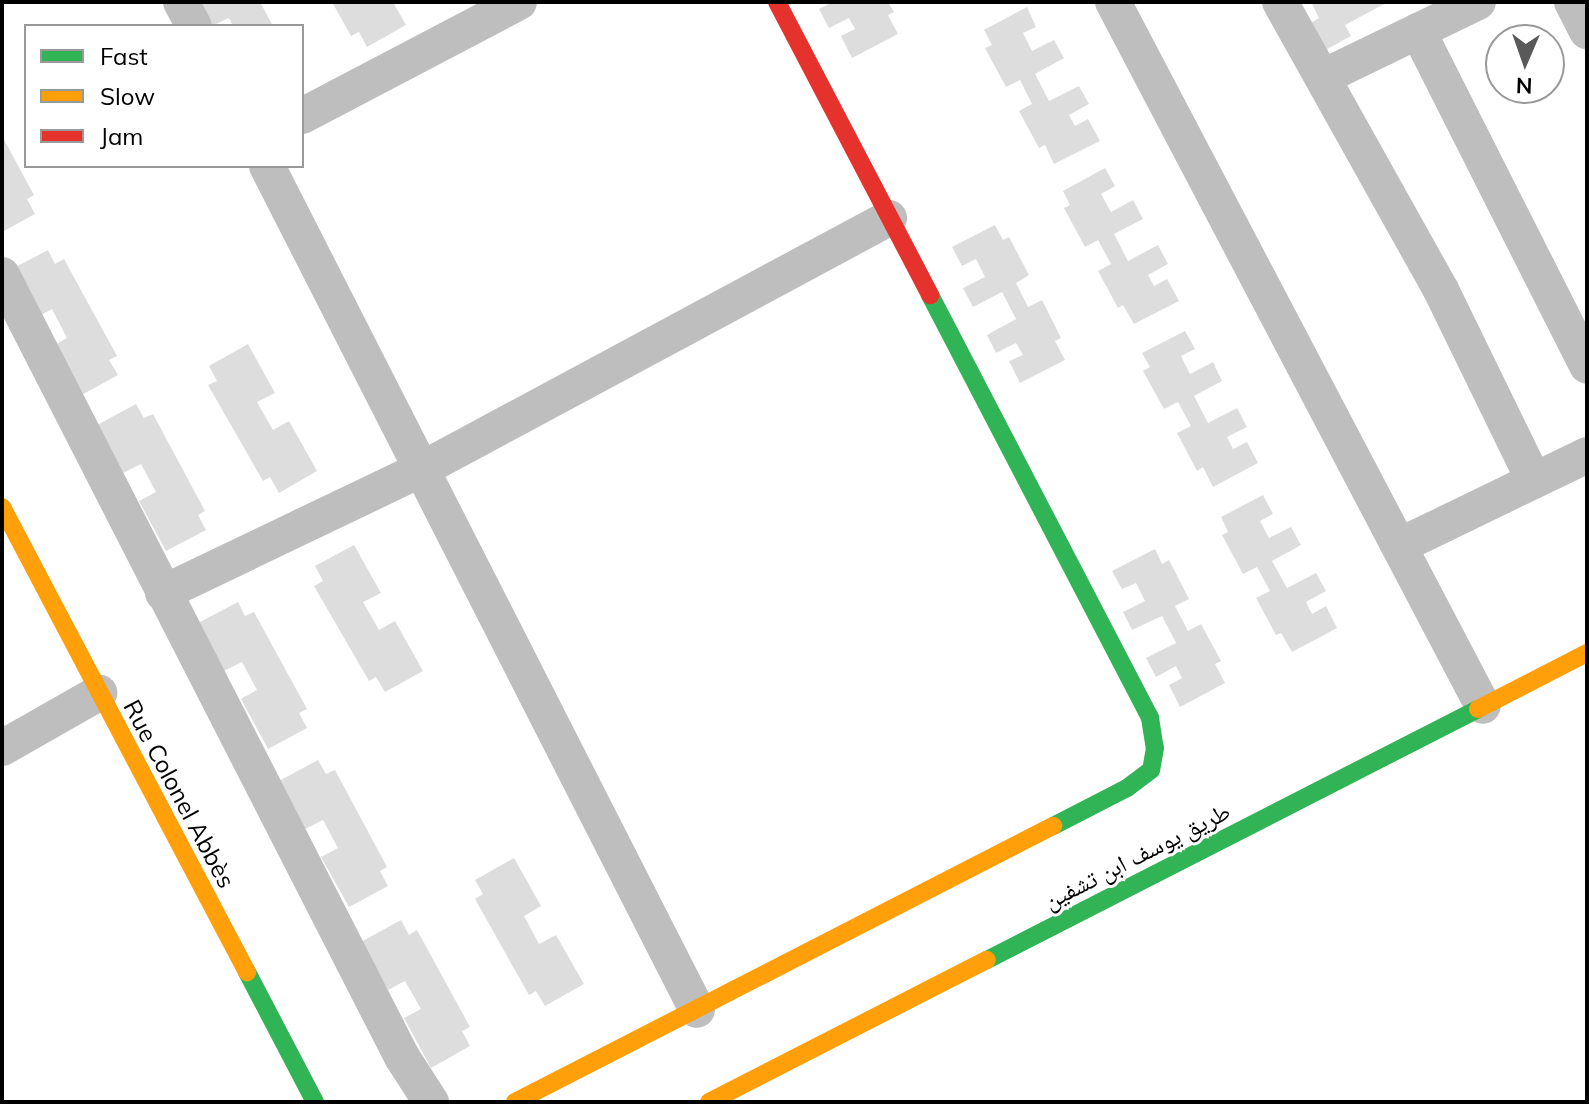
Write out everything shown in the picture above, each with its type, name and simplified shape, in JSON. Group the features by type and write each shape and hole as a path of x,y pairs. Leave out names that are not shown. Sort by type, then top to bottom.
{"street":[{"path":"181,2 193,24"},
{"path":"304,115 519,2"},
{"path":"515,1102 1127,788 1151,770 1155,748 1150,718 777,2"},
{"path":"1113,2 1483,706"},
{"path":"1280,2 1441,290 1534,481"},
{"path":"1323,77 1478,2"},
{"path":"1572,2 1587,31"},
{"path":"1418,31 1587,366"},
{"path":"268,168 424,468 697,1010"},
{"path":"163,593 424,468 889,218"},
{"path":"2,275 402,1057 431,1102"},
{"path":"1399,546 1587,455"},
{"name":"Rue Colonel Abbès","path":"2,507 315,1102"},
{"name":"طريق يوسف ابن تشفين","path":"709,1102 1587,653"},
{"path":"2,748 99,693"}],"building":[{"path":"198,2 260,2 272,24 232,24 229,18 210,24"},
{"path":"332,2 393,2 406,25 367,47 359,32 351,36"},
{"path":"833,2 888,2 894,12 888,15 898,34 852,58 841,36 855,29 849,18 829,28 819,9"},
{"path":"1311,2 1388,2 1345,25 1351,36 1322,52 1307,25 1319,18"},
{"path":"1027,7 1036,27 1023,33 1032,51 1054,40 1064,58 1035,74 1049,101 1079,86 1089,104 1069,115 1075,126 1088,119 1100,141 1054,164 1045,145 1039,148 1019,111 1032,104 1020,80 1006,87 985,48 992,45 984,30"},
{"path":"2,136 34,195 27,199 35,214 2,232"},
{"path":"1105,168 1115,186 1101,194 1111,212 1133,200 1143,219 1114,234 1128,261 1158,245 1168,264 1148,275 1154,286 1167,279 1179,301 1134,324 1123,305 1118,308 1098,271 1111,264 1098,240 1085,247 1064,208 1070,205 1063,191"},
{"path":"995,225 1003,240 1009,237 1029,275 1016,283 1028,307 1042,300 1061,338 1055,341 1065,360 1020,383 1009,361 1023,355 1016,343 996,353 987,335 1016,319 1002,292 973,307 963,288 985,277 976,259 962,266 952,247"},
{"path":"48,250 55,264 64,259 117,356 109,360 118,375 78,397 51,347 67,338 52,309 34,319 8,271"},
{"path":"1185,331 1195,349 1181,356 1190,374 1213,362 1222,381 1194,396 1208,423 1237,408 1247,427 1227,437 1233,449 1247,442 1258,463 1213,487 1203,467 1197,471 1177,433 1191,426 1178,402 1164,409 1143,371 1150,367 1142,353"},
{"path":"248,344 275,393 257,402 273,430 289,421 317,471 279,493 270,477 263,481 208,385 217,381 209,366"},
{"path":"136,404 144,418 153,414 205,511 198,515 206,530 166,551 139,501 156,492 141,464 123,473 97,425"},
{"path":"1263,495 1273,514 1260,521 1269,538 1291,527 1301,545 1272,561 1287,588 1316,573 1326,591 1306,602 1312,614 1326,606 1337,628 1292,652 1281,633 1276,635 1256,598 1270,591 1257,567 1243,574 1222,535 1228,532 1221,517"},
{"path":"354,545 381,593 363,602 379,630 395,621 423,671 385,692 376,677 369,681 314,586 323,581 315,566"},
{"path":"1155,549 1162,564 1169,560 1189,599 1175,606 1188,631 1201,624 1221,661 1215,664 1225,683 1180,707 1169,685 1182,678 1176,666 1156,677 1146,658 1176,643 1162,616 1132,630 1123,612 1145,601 1136,583 1122,589 1112,571"},
{"path":"238,602 245,616 254,612 307,709 299,713 307,728 268,749 241,699 257,690 242,662 224,671 198,623"},
{"path":"318,760 326,774 335,770 387,867 380,871 388,886 349,907 321,857 338,848 323,820 305,829 279,781"},
{"path":"514,858 541,906 524,916 539,944 556,935 584,984 545,1006 536,991 529,995 475,899 483,894 475,880"},
{"path":"401,920 409,935 417,930 470,1027 462,1031 470,1046 431,1068 404,1018 421,1009 405,981 388,990 361,942"}],"traffic: fast":[{"path":"930,295 1150,718 1155,748 1151,770 1127,788 1053,826"},
{"path":"987,960 1478,709"},
{"path":"247,972 315,1102"}],"traffic: slow":[{"path":"2,507 247,972"},
{"path":"1478,709 1587,653"},
{"path":"515,1102 1053,826"},
{"path":"709,1102 987,960"}],"traffic: jam":[{"path":"777,2 930,295"}]}
